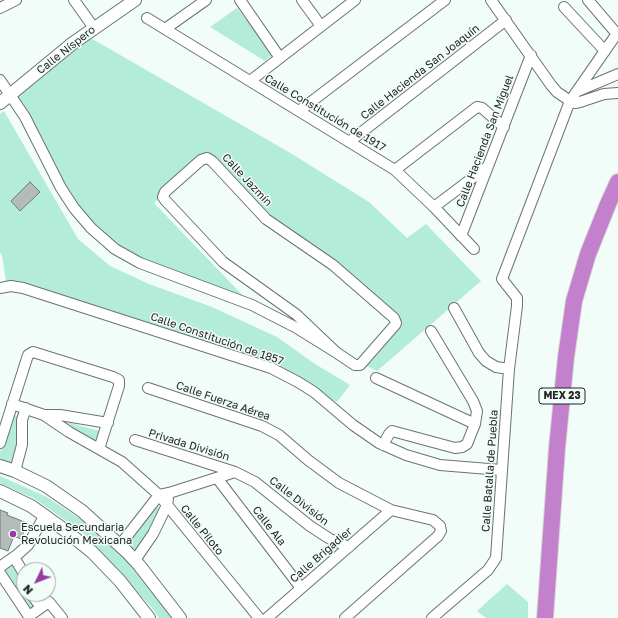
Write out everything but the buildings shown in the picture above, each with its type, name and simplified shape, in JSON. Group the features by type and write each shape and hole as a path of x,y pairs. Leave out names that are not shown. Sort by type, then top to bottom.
{"highway":[{"name":"MEX 23","path":"545,618 557,448 566,357 574,302 588,254 618,182"}],"street":[{"path":"0,8 16,0"},
{"path":"74,0 94,28"},
{"name":"Calle Níspero","path":"0,103 73,43 134,0"},
{"path":"165,29 206,0"},
{"path":"240,0 280,58"},
{"path":"302,0 321,26"},
{"path":"250,82 355,0"},
{"path":"299,111 445,0"},
{"path":"491,0 557,92 570,101 580,102 604,94 618,93"},
{"path":"570,101 617,33 588,0"},
{"path":"564,7 605,51"},
{"name":"Calle Constitución de 1917","path":"147,18 395,170 434,207 474,249"},
{"name":"Calle Hacienda San Joaquín","path":"349,142 506,20"},
{"name":"Calle Hacienda San Miguel","path":"461,236 531,55"},
{"path":"578,91 618,74"},
{"name":"Calle Jazmín","path":"0,80 25,117 61,188 74,208 91,228 115,249 140,263 252,305 295,327 355,365 360,365 395,325 396,320 333,265 266,219 212,161 206,158 200,160 165,192 165,200 223,262 297,315 337,353"},
{"name":"Calle Batalla de Puebla","path":"432,618 488,570 496,558 509,369 517,306 517,298 502,279 570,101"},
{"path":"395,170 478,107 482,108 504,127"},
{"path":"434,207 487,167"},
{"name":"Calle Constitución de 1857","path":"0,288 11,286 23,288 271,368 314,392 365,434 383,445 406,455 440,466 501,470"},
{"path":"454,308 479,353 486,361 496,367 509,369"},
{"path":"383,445 392,431 455,448 462,448 467,444 475,424 477,411 473,401 431,331"},
{"path":"0,442 28,356 35,352 119,380 119,386 99,449"},
{"path":"376,378 475,424"},
{"name":"Calle Fuerza Aérea","path":"148,388 262,426 279,435 308,460 339,483 391,510 433,520 440,526 441,531 438,536 345,618"},
{"path":"12,404 44,415 60,415 108,423"},
{"path":"15,471 22,445 22,420 26,408"},
{"name":"Calle Piloto","path":"44,415 122,462 164,494 167,505 259,618"},
{"name":"Privada División","path":"135,440 236,472"},
{"path":"0,466 15,471 46,486 82,511 120,545 134,560 180,618"},
{"path":"120,545 164,494 236,472"},
{"name":"Calle División","path":"236,472 255,482 310,526 330,539 349,547"},
{"name":"Calle Ala","path":"217,478 301,588"},
{"path":"0,491 31,506 66,530 108,566 149,618"},
{"path":"134,560 153,534 167,505"},
{"name":"Calle Brigadier","path":"267,618 391,510"},
{"path":"0,567 28,545 45,515"},
{"path":"14,557 17,562"},
{"path":"0,574 29,617 49,602 62,618"},
{"path":"38,602 42,607"}],"green space":[{"path":"237,8 273,54 265,61 210,27"},
{"path":"89,37 292,154 369,202 407,238 426,224 481,281 377,371 362,364 396,323 333,265 266,219 210,159 200,160 154,203 252,305 115,249 61,188 13,100"},
{"path":"4,111 78,239 110,266 149,284 212,307 277,337 315,364 350,385 337,402 271,368 6,282 2,255 0,253 0,114"},
{"path":"11,414 17,416 16,429 19,439 12,468 0,464 0,452"},
{"path":"58,420 100,431 97,442 68,426"},
{"path":"0,476 47,497 98,531 149,584 175,618 159,618 152,608 83,533 35,499 0,483"},
{"path":"156,505 162,510 152,523 149,532 136,551 127,543"},
{"path":"13,558 16,562 16,595 0,573"},
{"path":"507,584 528,602 528,618 486,618 477,611"},
{"path":"21,602 37,602 41,607 30,615"}],"place":[{"name":"Escuela Secundaria Revolución Mexicana","path":"13,534"}]}
